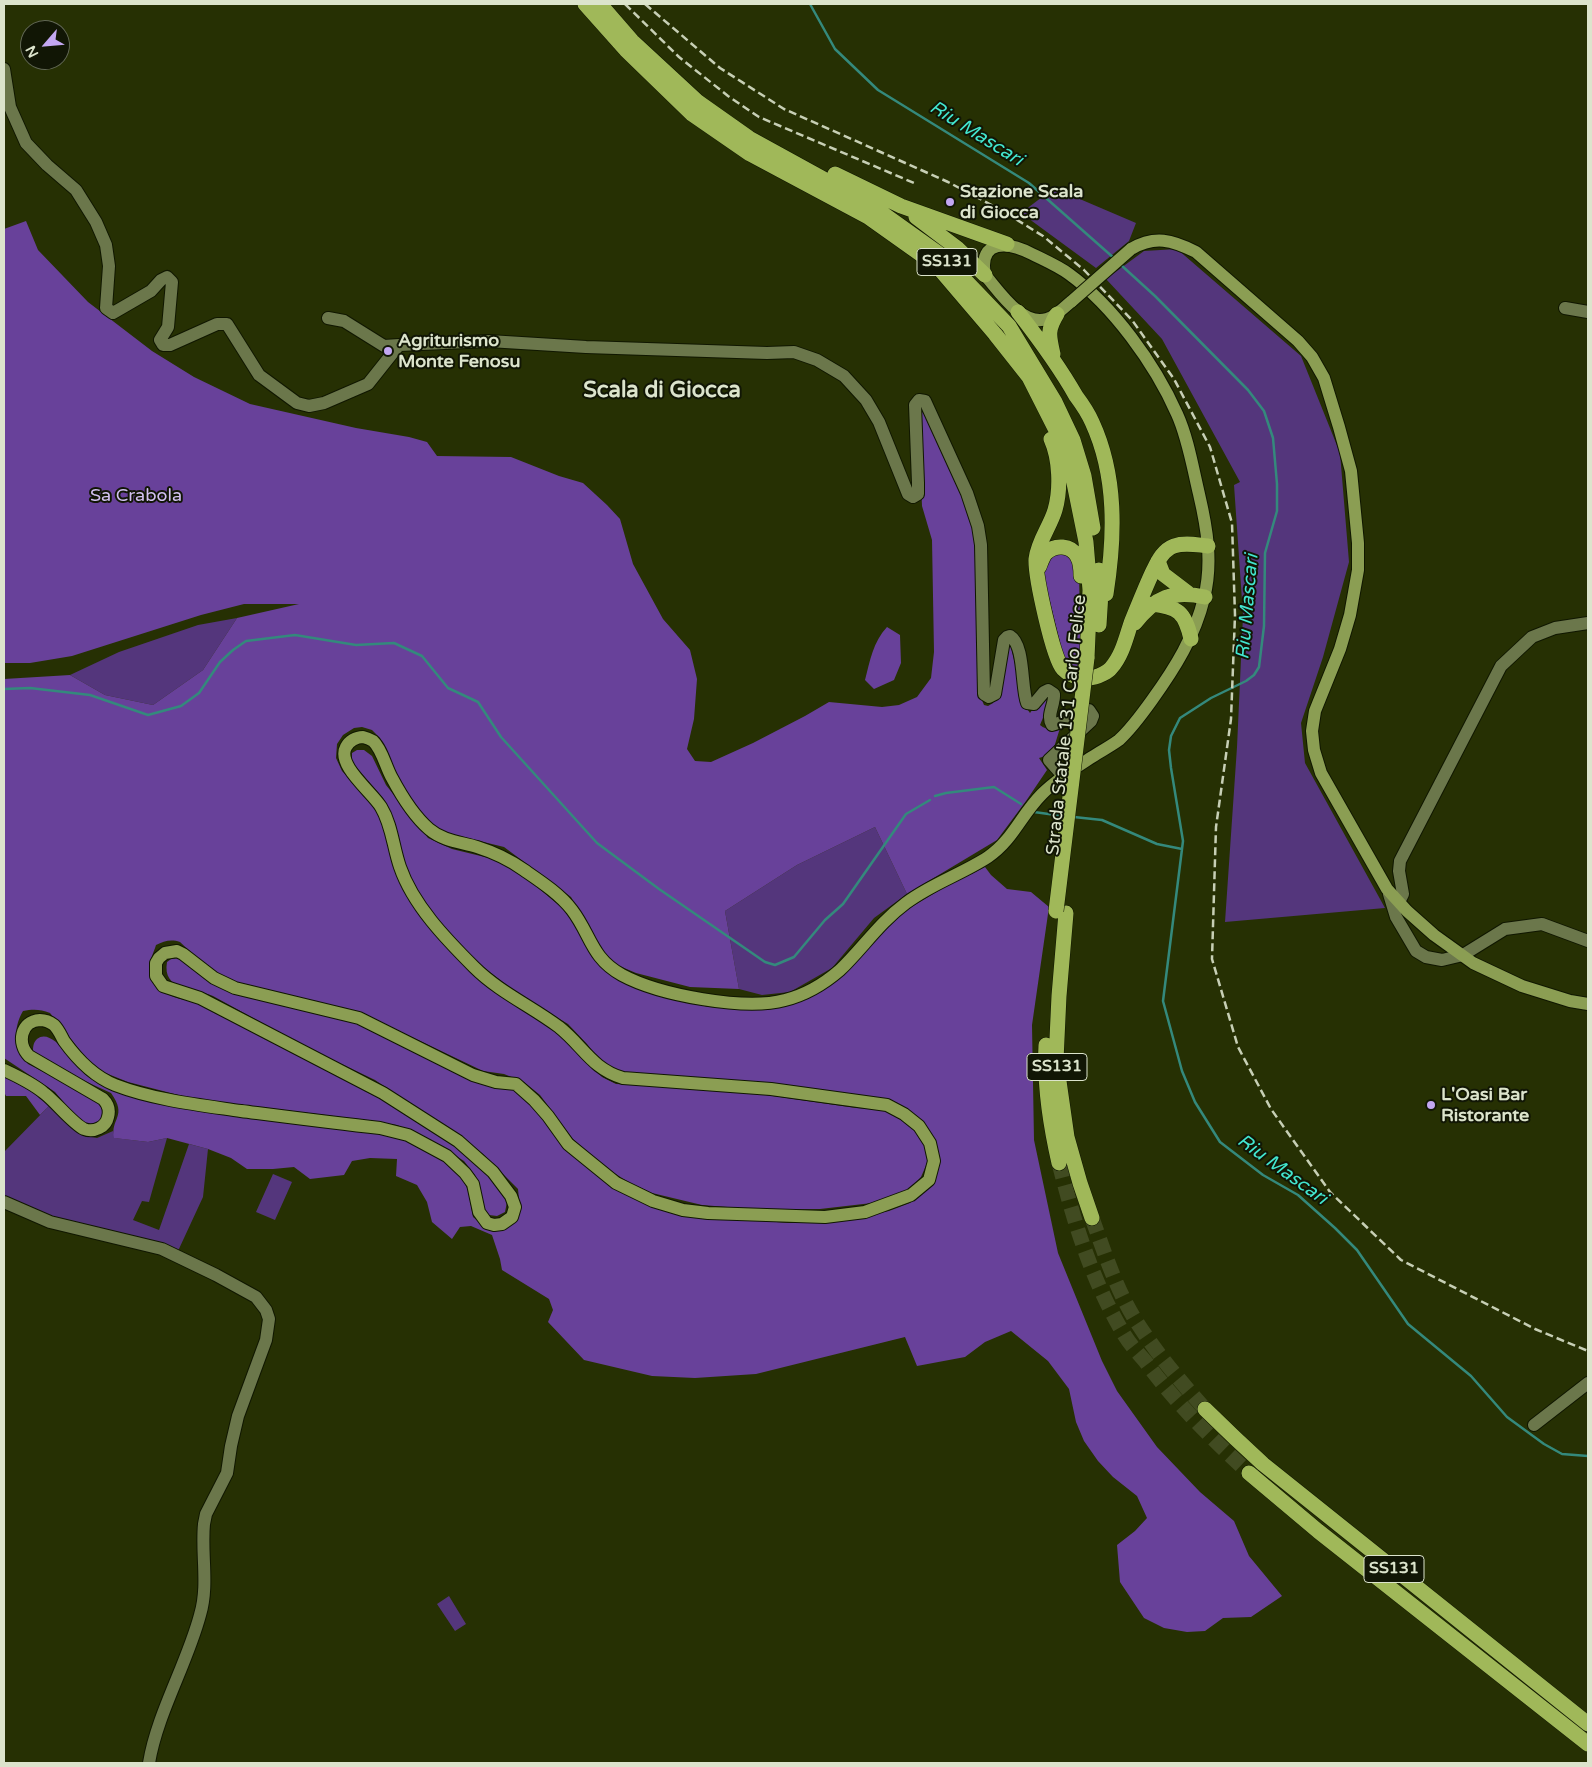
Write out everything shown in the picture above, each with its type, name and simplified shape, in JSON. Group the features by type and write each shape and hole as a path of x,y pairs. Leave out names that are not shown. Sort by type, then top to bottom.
{"highway":[{"name":"Strada Statale 131 Carlo Felice","path":"585,4 626,50 692,114 750,154 868,217 936,266 1029,376 1064,446 1075,487 1086,542 1092,655"},
{"name":"Strada Statale 131 Carlo Felice","path":"600,4 632,41 698,102 749,138 871,205 941,255 1009,326 1055,402 1073,440 1084,476 1096,540 1101,594 1061,912 1045,1060 1049,1119 1059,1163"},
{"path":"787,159 823,169 901,206 1007,244"},
{"path":"901,206 957,248 985,275"},
{"path":"1018,312 1059,366 1092,422 1104,456 1112,500 1113,534 1111,567 1092,655"},
{"path":"1057,314 1051,324 1049,335 1059,366"},
{"path":"1029,376 1037,407 1054,445 1058,465 1055,509 1036,558 1037,573 1054,651 1062,668 1074,676 1084,679 1096,677 1111,668 1121,651 1142,595 1158,561 1165,551 1173,546 1184,544 1208,546"},
{"path":"1037,573 1044,556 1051,549 1066,547 1075,552 1081,568 1092,655"},
{"path":"1158,561 1163,574 1188,593"},
{"path":"1128,632 1145,610 1166,596 1188,593 1205,597"},
{"path":"1152,604 1169,606 1180,613 1188,624 1191,639"},
{"name":"Strada Statale 131 Carlo Felice","path":"1061,912 1056,1060 1067,1137 1092,1218"},
{"name":"SS131","path":"1205,1409 1264,1464 1588,1724"},
{"name":"SS131","path":"1249,1474 1325,1537 1588,1744"}],"main road":[{"path":"4,1070 43,1092 84,1129 96,1129 104,1124 109,1111 103,1099 29,1056 24,1051 21,1039 26,1027 31,1023 44,1020 55,1026 64,1042 89,1068 106,1081 128,1090 199,1105 380,1128 408,1135 447,1156 465,1173 473,1184 479,1212 485,1221 497,1225 504,1224 510,1220 515,1207 511,1196 493,1172 458,1141 375,1089 200,998 164,986 156,976 156,963 164,953 177,952 183,954 214,978 235,988 359,1018 472,1075 496,1082 516,1084 539,1105 568,1144 616,1183 652,1201 683,1210 708,1213 825,1217 865,1212 912,1196 929,1180 934,1161 930,1143 919,1126 904,1114 887,1105 771,1089 623,1078 608,1074 592,1061 577,1043 556,1025 500,990 476,970 434,923 411,891 399,865 393,836 383,810 346,765 344,757 345,748 350,742 358,738 366,738 374,742 394,782 414,812 430,830 450,841 479,848 520,867 567,903 582,924 593,949 605,963 625,976 658,989 702,999 752,1004 782,1001 810,991 839,971 885,919 911,899 985,858 1007,842 1028,810 1042,794 1063,776 1117,742 1138,720 1169,676 1191,639 1205,597 1208,576 1206,524 1178,416 1147,359 1109,310 1068,274 1029,252 1007,244 994,247 986,255 983,263 985,275 1018,312 1037,320 1046,319 1057,314 1072,301 1131,249 1144,242 1159,240 1178,243 1196,252 1298,340 1312,357 1324,378 1351,471 1358,543 1358,570 1350,615 1340,649 1315,711 1312,731 1314,750 1321,773 1387,889 1434,936 1473,962 1522,986 1570,1001 1588,1004"}],"street":[{"path":"4,69 10,107 26,143 47,165 76,190 96,222 106,245 109,266 106,308 113,314 151,291 161,280 167,277 172,282 168,327 160,340 163,345 170,345 217,324 227,324 259,375 297,404 309,406 324,403 368,384 399,345"},
{"path":"1565,308 1588,312"},
{"path":"328,318 344,321 384,346 489,341 586,347 767,353 794,352 817,360 844,376 866,400 883,430 908,496 913,498 918,494 914,406 919,400 925,401 966,493 978,526 981,545 984,694 989,698 995,694 1004,640 1010,636 1015,640 1022,666 1027,703 1034,704 1048,690 1054,694 1049,716 1052,725 1083,711 1089,710 1093,716 1091,721 1049,760 1063,776"},
{"path":"1398,902 1403,894 1399,872 1400,861 1501,666 1532,637 1555,628 1588,623"},
{"path":"1387,889 1396,916 1416,951 1426,957 1442,960 1463,955 1505,929 1542,924 1588,941"},
{"path":"4,1202 50,1222 162,1249 256,1297 266,1310 269,1319 266,1340 238,1416 227,1473 206,1514 203,1532 204,1591 201,1613 191,1645 156,1735 149,1763"},
{"path":"1534,1425 1588,1383"}],"shaded area":[{"path":"1054,188 1136,223 1129,241 1096,268 1021,213"},
{"path":"1177,249 1301,356 1340,453 1349,562 1323,657 1301,723 1305,763 1385,908 1225,922 1237,747 1243,615 1234,485 1240,482 1162,339 1106,279 1144,251"},
{"path":"237,618 203,670 153,705 105,695 70,675 119,652 198,625"},
{"path":"875,827 907,894 874,918 832,968 790,992 762,995 739,989 725,911 797,865"},
{"path":"50,1105 85,1136 97,1138 113,1131 115,1138 148,1142 167,1138 149,1202 142,1201 133,1220 159,1230 189,1144 208,1149 203,1197 178,1251 50,1217 4,1197 4,1152"},
{"path":"273,1174 292,1182 275,1220 256,1212"},
{"path":"449,1596 466,1624 455,1631 437,1604"}],"green space":[{"name":"Sa Crabola","path":"26,221 38,250 88,302 152,351 194,377 250,404 427,442 437,456 511,457 559,476 583,483 620,519 633,564 663,619 690,650 697,679 694,719 687,749 695,761 711,762 753,743 829,702 882,707 899,705 917,697 931,678 934,652 932,540 922,506 918,415 921,406 972,518 979,553 979,693 984,705 988,706 993,703 1009,639 1025,706 1030,713 1040,699 1050,696 1040,725 1049,729 1060,728 1052,754 1039,758 1047,770 997,840 907,894 875,827 797,865 725,911 739,989 690,987 636,973 617,965 602,952 571,897 504,847 455,835 436,828 427,821 400,782 380,738 372,730 362,727 354,728 343,735 337,744 336,758 342,771 374,805 434,930 557,1032 602,1077 616,1084 686,1087 752,1093 856,1108 886,1110 914,1127 924,1142 927,1163 921,1177 911,1188 894,1197 872,1203 820,1209 765,1210 702,1205 652,1193 614,1173 590,1154 573,1139 540,1095 524,1082 504,1074 483,1071 395,1029 254,988 214,974 180,942 174,941 156,945 151,959 152,977 161,990 183,1000 199,1002 359,1086 442,1135 501,1187 507,1202 505,1212 497,1216 489,1215 485,1211 475,1175 464,1161 434,1142 411,1131 397,1125 366,1120 194,1099 128,1082 103,1072 87,1059 50,1013 36,1010 23,1011 16,1032 20,1051 28,1064 93,1097 103,1106 102,1116 98,1122 91,1126 80,1122 55,1092 4,1058 4,679 70,675 105,695 153,705 203,670 237,618 299,604 244,604 201,615 72,656 30,663 4,663 4,229"},
{"path":"1069,553 1079,575 1080,618 1083,634 1077,668 1067,662 1063,655 1042,569 1054,554"},
{"path":"887,627 900,635 901,663 894,680 874,689 865,680 875,645"},
{"path":"357,750 364,750 372,756 386,785 428,838 452,849 493,859 518,871 568,913 598,964 620,978 659,993 708,1007 767,1010 797,1002 884,931 905,911 943,888 985,867 1007,889 1031,892 1049,907 1032,1025 1034,1140 1058,1253 1102,1361 1117,1391 1157,1447 1200,1492 1234,1521 1249,1556 1282,1596 1251,1617 1223,1618 1205,1631 1187,1632 1164,1628 1144,1618 1120,1582 1117,1545 1135,1531 1147,1518 1137,1496 1113,1477 1098,1461 1084,1441 1076,1422 1069,1389 1048,1361 1011,1331 985,1342 965,1357 917,1366 905,1337 756,1374 695,1378 652,1376 584,1360 548,1322 553,1310 549,1299 502,1270 492,1235 471,1226 460,1227 452,1239 432,1222 427,1202 417,1185 396,1176 397,1159 370,1158 352,1161 344,1175 310,1179 294,1167 247,1169 231,1158 208,1149 167,1138 148,1142 114,1138 113,1131 118,1107 111,1093 43,1062 33,1053 37,1039 43,1036 50,1038 64,1049 87,1076 115,1091 402,1137 450,1164 462,1178 468,1190 473,1217 480,1223 494,1228 520,1209 518,1189 483,1154 375,1080 306,1047 213,996 174,983 169,978 167,962 171,959 180,958 208,980 359,1022 513,1089 522,1094 617,1190 738,1219 789,1223 846,1220 889,1211 910,1203 924,1191 939,1163 939,1153 931,1134 916,1116 897,1105 619,1072 600,1061 568,1024 517,993 477,962 429,910 408,875 392,816 383,798 352,762 352,753"},
{"path":"4,1076 50,1105 40,1115 26,1096 6,1096 4,1092"}],"waterway":[{"name":"Riu Mascari","path":"810,4 835,49 878,90 1029,183 1115,259"},
{"name":"Riu Mascari","path":"1121,265 1155,296 1248,390 1264,411 1273,438 1277,484 1277,511 1265,553 1264,626 1259,667 1254,675 1246,681 1211,698 1180,718 1171,736 1169,750 1171,768 1183,841 1163,1001 1182,1071 1195,1102 1220,1142 1263,1175 1298,1195 1335,1228 1357,1250 1408,1324 1471,1376 1507,1417 1544,1444 1562,1454 1588,1456"},
{"path":"4,689 30,688 90,695 148,715 181,706 199,693 220,662 246,641 295,635 356,645 394,643 422,656 448,688 478,702 501,737 597,843 659,889 765,962 775,965 794,957 825,920 843,904 906,814 930,800"},
{"path":"935,796 994,787 1021,804"},
{"path":"1034,812 1063,816"},
{"path":"1074,817 1102,820 1157,844 1182,849"}],"tunnel":[{"path":"1059,1163 1084,1249 1101,1291 1124,1335 1182,1406 1249,1473"},
{"path":"1092,1218 1112,1272 1131,1312 1162,1357 1205,1409"}],"railway":[{"path":"625,4 679,57 728,96 759,117 914,183"},
{"path":"645,4 720,68 784,109 948,182 1001,210 1043,236 1084,270 1132,320 1174,379 1210,447 1232,523 1235,615 1231,719 1216,827 1212,959 1238,1047 1271,1109 1330,1192 1401,1260 1535,1329 1588,1351"}],"place":[{"name":"Stazione Scala di Giocca","path":"950,202"},
{"name":"Agriturismo Monte Fenosu","path":"388,351"},
{"name":"L'Oasi Bar Ristorante","path":"1431,1105"}],"district":[{"name":"Scala di Giocca","path":"662,391"}]}
